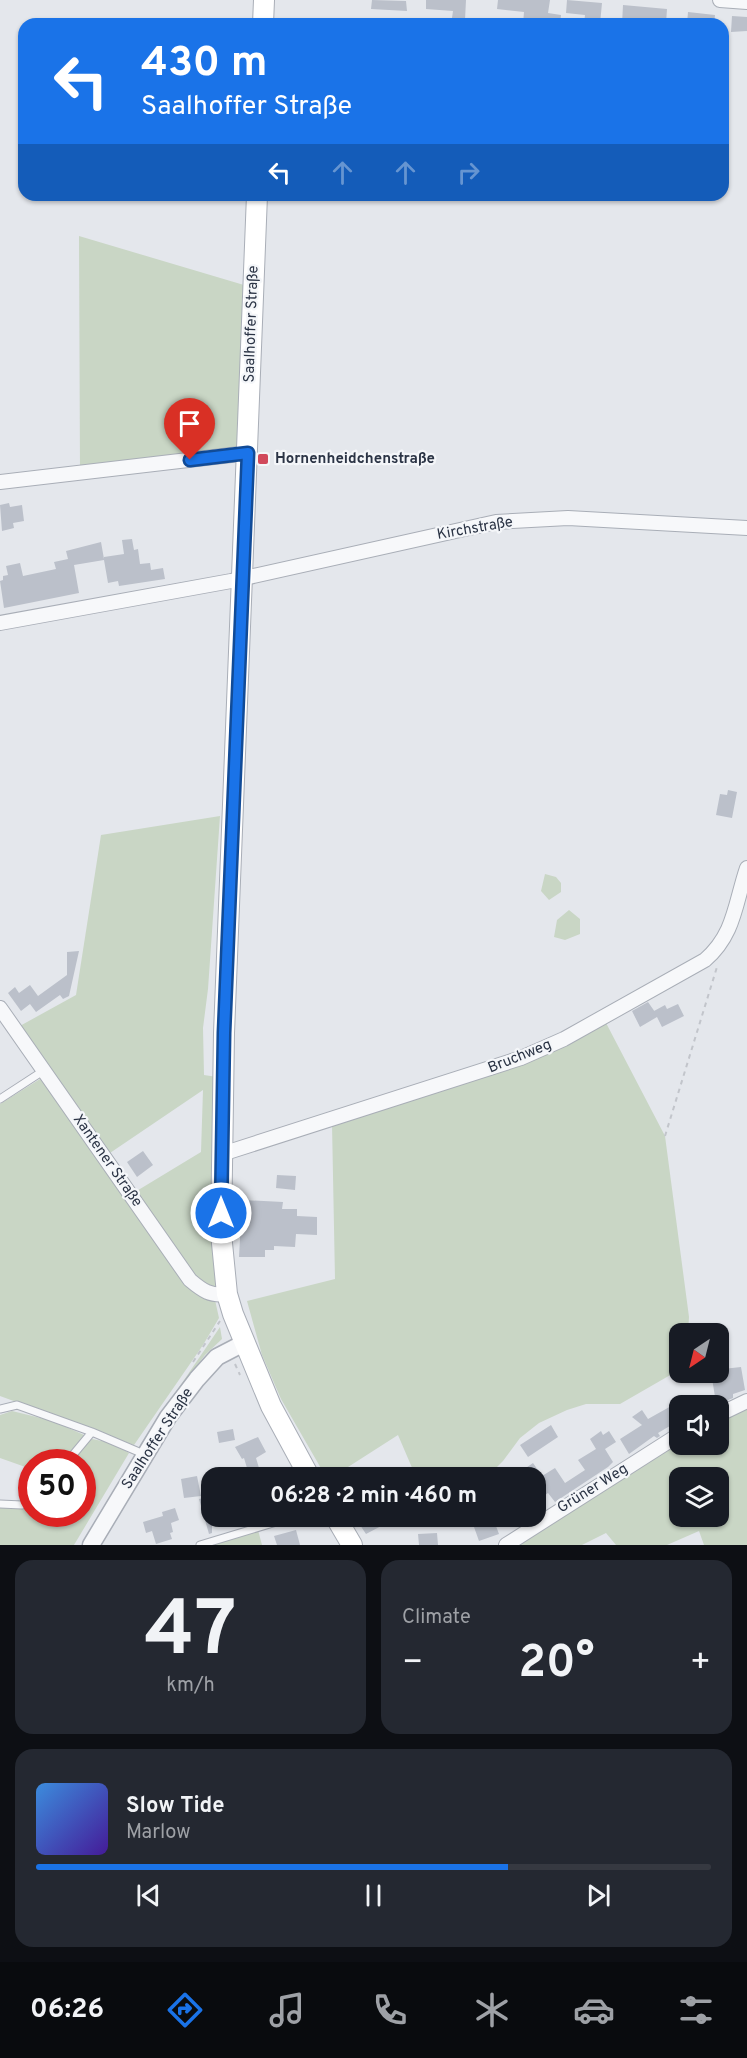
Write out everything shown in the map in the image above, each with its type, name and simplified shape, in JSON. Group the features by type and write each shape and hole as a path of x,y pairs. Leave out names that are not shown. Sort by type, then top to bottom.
{"main road":[{"path":"263,18 264,0"},
{"name":"Saalhoffer Straße","path":"244,1343 227,1294 221,1233 224,1033 248,453 245,372 257,201"},
{"path":"244,1343 271,1406 304,1467"},
{"path":"341,1527 352,1545"}],"street":[{"path":"720,0 747,2"},
{"path":"0,483 248,453"},
{"name":"Kirchstraße","path":"243,578 496,522 568,518 747,528"},
{"path":"0,623 243,578"},
{"name":"Bruchweg","path":"222,1154 458,1080 521,1058 564,1039 705,960 718,949 727,935 747,868"},
{"name":"Xantener Straße","path":"0,1008 190,1280 204,1292 216,1295 227,1294"},
{"name":"Saalhoffer Straße","path":"91,1545 168,1417 202,1371 217,1358 244,1343"},
{"path":"729,1410 747,1401"},
{"name":"Grüner Weg","path":"506,1545 669,1441"}],"lane":[{"path":"0,1099 43,1071"},
{"path":"0,1409 17,1405 92,1432 146,1455"},
{"path":"78,1449 92,1432"},
{"path":"0,1504 18,1505"},
{"path":"200,1545 260,1527"}],"path":[{"path":"665,1136 720,958"}],"green space":[{"path":"79,236 254,288 248,453 80,473"},
{"path":"220,816 208,989 203,1028 204,1075 217,1077 219,1289 203,1287 135,1192 201,1152 203,1090 107,1155 18,1027 76,995 101,835"},
{"path":"545,874 556,877 561,883 561,892 549,900 541,891"},
{"path":"569,910 580,919 580,934 565,940 554,937 557,920"},
{"path":"605,1021 665,1136 689,1317 689,1323 669,1323 669,1376 620,1404 586,1404 539,1423 520,1438 497,1467 412,1467 398,1435 348,1467 320,1467 281,1399 262,1355 247,1301 335,1279 332,1124"},
{"path":"40,1079 44,1080 127,1197 215,1300 219,1318 134,1445 0,1396 0,1104"},
{"path":"220,1327 222,1339 205,1355 179,1389 143,1444 140,1445"},
{"path":"747,1408 747,1545 704,1545 699,1531 667,1545 616,1545 606,1533 582,1545 517,1545 669,1448 669,1455 729,1455 729,1416"},
{"path":"12,1411 53,1421 84,1435 73,1449 18,1449 18,1464 0,1458 0,1415"},
{"path":"92,1439 112,1443 129,1453 96,1508 96,1449 80,1449"},
{"path":"0,1507 18,1508 18,1527 85,1527 74,1545 0,1545"},
{"path":"258,1530 262,1545 213,1545"}],"building":[{"path":"372,0 406,1 407,11 371,9"},
{"path":"426,0 466,0 465,18 452,18 453,11 426,9"},
{"path":"498,0 550,0 548,13 561,15 561,18 524,18 524,12 497,9"},
{"path":"567,0 602,3 601,18 585,18 585,15 566,13"},
{"path":"623,5 667,9 666,18 622,18"},
{"path":"688,12 715,15 715,18 688,18"},
{"path":"732,16 747,17 747,31 731,32"},
{"path":"9,503 10,507 22,505 24,521 13,523 14,528 2,531 0,505"},
{"path":"132,539 134,550 138,549 140,564 150,563 151,570 163,568 165,579 119,586 118,581 108,583 104,560 74,565 79,593 4,608 0,581 3,580 3,576 8,575 6,566 20,563 23,576 56,569 54,562 68,559 66,551 101,542 104,559 104,557 124,554 122,540"},
{"path":"728,790 737,792 732,818 716,815 720,794 727,795"},
{"path":"79,951 69,996 63,999 60,995 36,1012 30,1004 21,1011 8,993 15,987 19,993 30,985 38,996 67,975 67,952"},
{"path":"648,1002 654,1011 665,1005 667,1009 678,1004 684,1016 662,1027 657,1017 640,1027 632,1011"},
{"path":"143,1151 153,1165 137,1177 127,1162"},
{"path":"277,1175 296,1176 295,1190 276,1188"},
{"path":"242,1200 283,1202 282,1209 297,1209 297,1216 317,1217 317,1235 296,1234 295,1247 274,1246 274,1250 265,1250 265,1257 239,1257"},
{"path":"741,1367 745,1390 733,1394 733,1398 729,1400 729,1395 715,1395 713,1383 729,1383 729,1368"},
{"path":"669,1407 669,1426 658,1433 660,1436 657,1438 654,1436 629,1454 620,1439 642,1425 632,1417 642,1410 648,1419"},
{"path":"551,1425 558,1437 528,1457 520,1445"},
{"path":"233,1429 235,1440 219,1443 217,1432"},
{"path":"601,1431 603,1435 609,1431 616,1442 605,1449 613,1462 555,1502 548,1493 546,1494 546,1474 555,1468 565,1483 585,1470 578,1460 596,1449 590,1439"},
{"path":"258,1437 266,1452 256,1458 259,1467 247,1467 244,1458 242,1459 235,1447"},
{"path":"197,1476 201,1496 184,1498 181,1479"},
{"path":"175,1508 179,1520 171,1523 172,1539 156,1544 152,1531 146,1533 143,1522 163,1516 162,1512"},
{"path":"207,1527 212,1527 212,1533 209,1534"},
{"path":"361,1527 379,1527 366,1534"},
{"path":"474,1527 496,1527 499,1534 479,1541"},
{"path":"296,1530 300,1545 277,1545 274,1536"},
{"path":"437,1533 438,1545 419,1545 418,1534"}],"place":[{"name":"Hornenheidchenstraße","path":"263,459"}],"route":[{"path":"190,460 248,453 224,1033 221,1213"}]}
